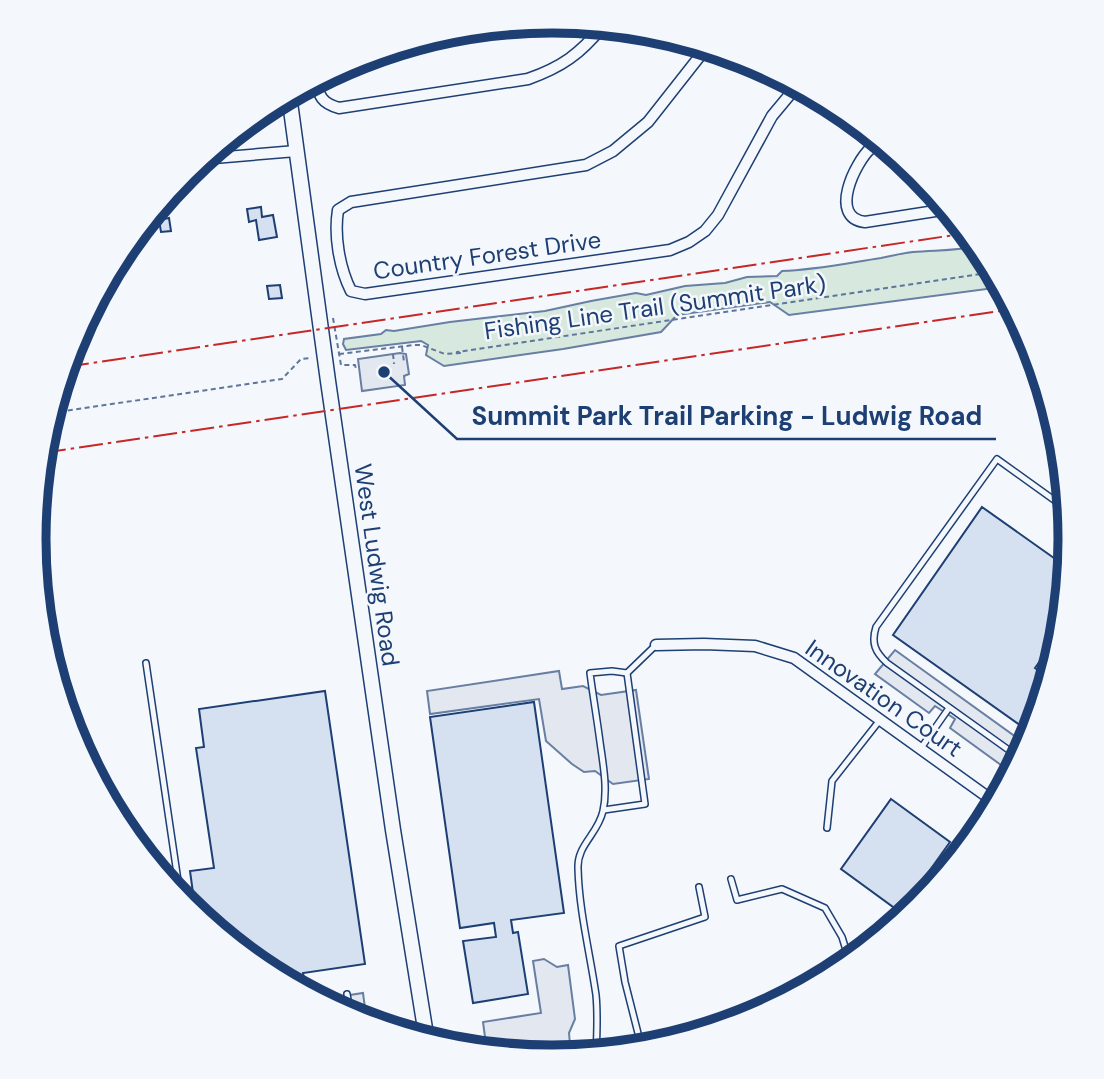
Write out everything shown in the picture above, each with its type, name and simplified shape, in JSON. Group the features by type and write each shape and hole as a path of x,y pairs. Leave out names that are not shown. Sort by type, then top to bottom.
{"main road":[{"name":"West Ludwig Road","path":"290,107 393,830 426,1029"}],"street":[{"path":"318,91 327,105 339,108 528,79 549,72 572,58 594,35"},
{"name":"Country Forest Drive","path":"701,56 648,122 613,151 586,165 351,202 338,210 336,225 344,276 351,290 365,294 670,250 689,242 705,231 718,215 772,116 791,93"},
{"path":"871,147 846,194 846,206 850,215 857,221 865,222 937,211"},
{"path":"220,157 296,151"},
{"name":"Innovation Court","path":"656,645 755,646 794,658 988,797"}],"lane":[{"path":"1011,752 879,656 873,637 876,627 997,459 1057,502"},
{"path":"627,673 656,645"},
{"path":"146,663 178,880"},
{"path":"596,1044 596,996 577,865 584,844 600,824 604,810 604,771 590,674 612,671 627,673"},
{"path":"604,810 645,804 627,673"},
{"path":"921,749 949,708"},
{"path":"827,828 832,781 880,720"},
{"path":"731,879 737,900 782,889 825,908 842,937 846,951"},
{"path":"639,1038 619,946 705,917 699,887"},
{"path":"348,994 349,1003"}],"path":[{"name":"Fishing Line Trail (Summit Park)","path":"331,355 421,345 445,354 462,352 457,352 983,274"},
{"path":"401,346 404,362"},
{"path":"340,354 341,365 355,365 356,369"},
{"path":"393,354 394,364"},
{"path":"62,411 282,379 301,359 318,357"}],"shaded area":[{"path":"966,248 991,288 789,315 770,302 677,315 661,332 444,366 426,355 428,345 421,341 346,350 343,344 344,339 381,334 386,330 545,311 636,293 646,295 747,277 777,276 782,271 832,266 909,252"},
{"path":"406,354 409,374 404,376 405,385 362,391 358,359"},
{"path":"895,650 1018,738 1004,767 950,728 955,719 935,706 929,713 875,674"},
{"path":"559,671 562,689 583,686 601,695 636,690 649,779 613,784 595,771 584,772 572,764 546,741 539,699 430,714 427,691"},
{"path":"544,959 557,967 568,965 575,1019 569,1033 570,1045 519,1045 486,1041 483,1022 541,1013 533,961"},
{"path":"363,993 365,1010 358,1007 335,997"}],"building":[{"path":"261,207 262,217 273,215 277,237 259,240 256,220 249,222 247,209"},
{"path":"169,218 171,231 161,232 159,220"},
{"path":"280,285 282,298 269,299 267,286"},
{"path":"982,507 1057,560 1049,638 1045,654 1035,668 1041,672 1022,727 893,635"},
{"path":"325,691 365,964 303,973 304,981 244,941 193,896 190,871 214,868 196,748 204,747 199,709"},
{"path":"534,702 564,913 511,920 513,933 518,932 528,994 473,1003 463,941 496,937 494,923 460,928 430,717"},
{"path":"891,799 950,842 913,894 897,910 841,869"}],"power":[{"path":"77,365 957,235"},
{"path":"53,451 1003,311"}],"place":[{"name":"Summit Park Trail Parking - Ludwig Road","path":"384,372"}]}
